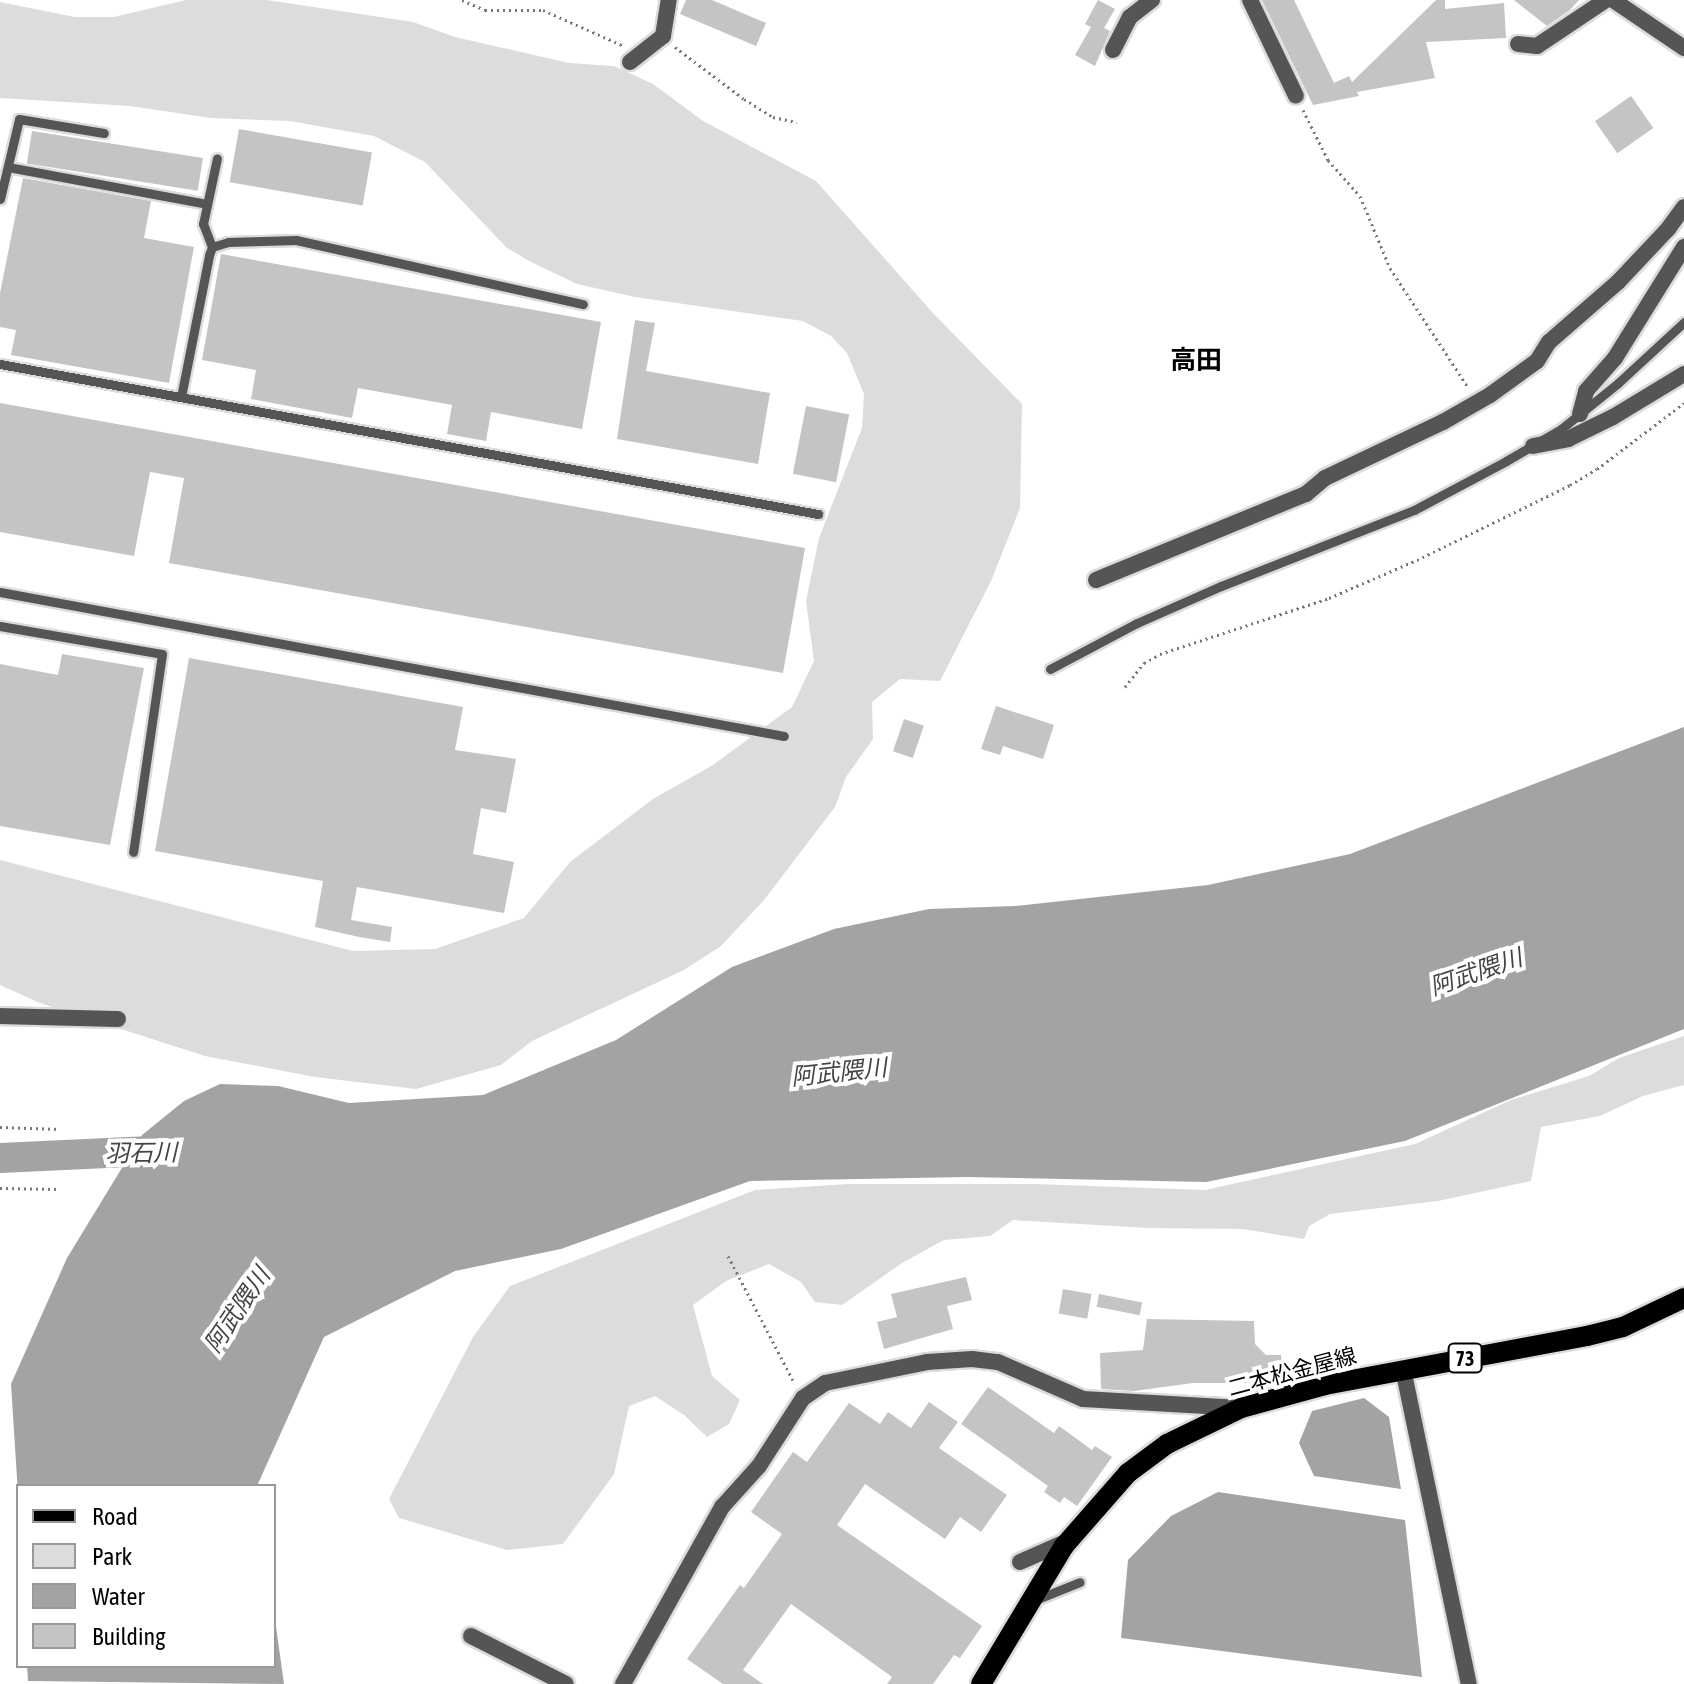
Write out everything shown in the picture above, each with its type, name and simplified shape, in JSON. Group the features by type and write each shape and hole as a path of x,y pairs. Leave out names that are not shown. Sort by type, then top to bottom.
{"main road":[{"name":"二本松金屋線","path":"981,1684 1070,1540 1128,1473 1167,1444 1241,1408 1403,1369 1587,1336 1623,1327 1684,1298"}],"street":[{"path":"636,58 663,36 669,0"},
{"path":"1113,50 1130,17 1152,0"},
{"path":"1250,0 1296,96"},
{"path":"1518,44 1537,46 1606,0"},
{"path":"1613,0 1684,48"},
{"path":"1096,580 1306,494 1333,474 1480,401 1537,361 1549,342 1569,328 1648,250 1684,207"},
{"path":"1580,414 1586,391 1615,358 1684,247"},
{"path":"1533,446 1568,439 1684,374"},
{"path":"0,1016 118,1019"},
{"path":"623,1684 722,1507 759,1466 803,1398 825,1383 927,1362 972,1359 998,1362 1083,1399 1241,1408"},
{"path":"1403,1369 1469,1684"},
{"path":"1020,1562 1070,1540"},
{"path":"471,1636 566,1684"}],"lane":[{"path":"0,199 19,119 104,133"},
{"path":"0,140 14,143"},
{"path":"181,397 212,247 203,224 217,158"},
{"path":"8,167 207,204"},
{"path":"212,247 228,242 296,240 583,304"},
{"path":"1050,669 1193,598 1414,510 1533,446 1580,414 1684,322"},
{"path":"0,364 818,514"},
{"path":"0,592 784,736"},
{"path":"0,626 162,654 133,852"},
{"path":"1029,1602 1080,1582"}],"path":[{"path":"462,0 485,10 543,10 636,58"},
{"path":"663,36 744,99 773,117 796,122"},
{"path":"1296,96 1328,160 1360,196 1390,268 1480,401"},
{"path":"1125,687 1144,663 1160,654 1329,598 1417,560 1570,485 1597,469 1684,403"},
{"path":"0,1127 60,1129"},
{"path":"0,1188 58,1189"},
{"path":"728,1256 803,1398"}],"green space":[{"path":"186,0 267,0 413,22 455,37 569,63 614,66 653,84 703,121 816,181 932,312 1022,404 1020,508 991,581 940,681 900,679 872,702 873,739 846,777 835,807 764,900 721,946 684,970 532,1041 501,1065 416,1089 315,1077 205,1056 40,1003 0,985 0,860 353,951 435,949 524,918 570,862 653,799 713,765 792,707 814,661 806,601 819,538 862,428 864,394 847,353 831,336 803,321 635,297 577,284 531,262 507,248 425,162 374,136 290,121 211,118 130,106 0,98 0,2 75,17 114,17"},
{"path":"1684,1036 1684,1085 1643,1096 1600,1116 1541,1127 1531,1181 1438,1201 1330,1214 1309,1226 1304,1239 1243,1229 1148,1228 1013,1220 990,1236 944,1240 902,1263 842,1305 815,1302 801,1282 769,1264 726,1281 693,1305 712,1376 740,1400 729,1424 707,1437 684,1415 655,1396 629,1406 614,1474 563,1544 507,1550 399,1518 389,1499 473,1337 510,1286 755,1190 848,1184 1034,1184 1205,1190 1415,1144 1511,1100 1589,1076 1619,1058"}],"water":[{"name":"阿武隈川","path":"1684,727 1684,1029 1405,1141 1206,1182 967,1177 750,1181 561,1249 455,1271 324,1337 258,1484 17,1484 11,1384 67,1258 142,1135 184,1101 220,1084 278,1086 349,1103 483,1095 616,1040 732,967 834,929 929,909 1015,906 1208,885 1350,854"},
{"path":"1364,1398 1389,1417 1401,1489 1314,1476 1299,1443 1312,1411"},
{"path":"1218,1492 1405,1520 1422,1677 1121,1638 1128,1560 1171,1516"},
{"path":"276,1626 284,1684 28,1681 27,1668 276,1668"}],"building":[{"path":"686,0 712,0 766,23 756,46 680,14"},
{"path":"1098,0 1115,9 1104,28 1110,31 1095,66 1075,55 1091,27 1085,24"},
{"path":"1262,0 1294,0 1334,83 1349,76 1352,82 1436,0 1445,0 1445,9 1504,3 1506,38 1426,42 1435,78 1357,92 1359,96 1313,105"},
{"path":"1514,0 1579,0 1547,26"},
{"path":"1631,96 1653,128 1617,153 1595,121"},
{"path":"239,129 372,152 363,206 230,182"},
{"path":"32,131 203,158 198,191 27,164"},
{"path":"23,178 151,201 144,238 194,247 169,383 11,355 16,330 0,327 0,293"},
{"path":"221,254 601,322 582,429 491,412 486,441 447,434 452,405 358,388 352,418 251,399 256,370 202,360"},
{"path":"635,320 655,323 646,371 770,393 758,464 617,439"},
{"path":"0,403 805,548 783,673 169,563 184,478 150,472 134,556 0,532"},
{"path":"806,406 849,414 836,482 793,474"},
{"path":"62,654 144,668 110,845 0,826 0,664 58,675"},
{"path":"189,658 463,707 455,750 516,759 506,813 481,808 473,854 514,862 504,913 357,887 351,920 392,927 390,942 359,937 315,927 323,881 155,851"},
{"path":"996,706 1054,725 1043,759 1003,746 1000,755 981,749"},
{"path":"904,719 924,726 913,758 893,751"},
{"path":"966,1277 972,1300 947,1306 953,1329 884,1349 877,1322 897,1317 891,1294"},
{"path":"1063,1289 1092,1294 1087,1319 1059,1314"},
{"path":"1099,1294 1142,1302 1140,1315 1097,1307"},
{"path":"1147,1319 1254,1321 1255,1344 1266,1355 1281,1355 1282,1375 1258,1377 1257,1383 1193,1383 1134,1391 1101,1389 1100,1353 1143,1350"},
{"path":"988,1387 1054,1433 1059,1426 1092,1450 1095,1446 1112,1457 1077,1506 1064,1497 1060,1503 1044,1492 1048,1486 961,1424"},
{"path":"929,1402 958,1422 939,1448 1007,1495 981,1532 960,1517 945,1539 865,1484 837,1525 982,1626 960,1658 954,1655 933,1684 887,1684 892,1677 791,1604 743,1670 763,1684 723,1684 687,1659 740,1585 744,1588 782,1534 751,1512 793,1452 807,1462 849,1403 880,1424 888,1412 911,1428"}],"waterway":[{"name":"羽石川","path":"0,1158 172,1150"}],"district":[{"name":"高田","path":"1196,361"}]}
